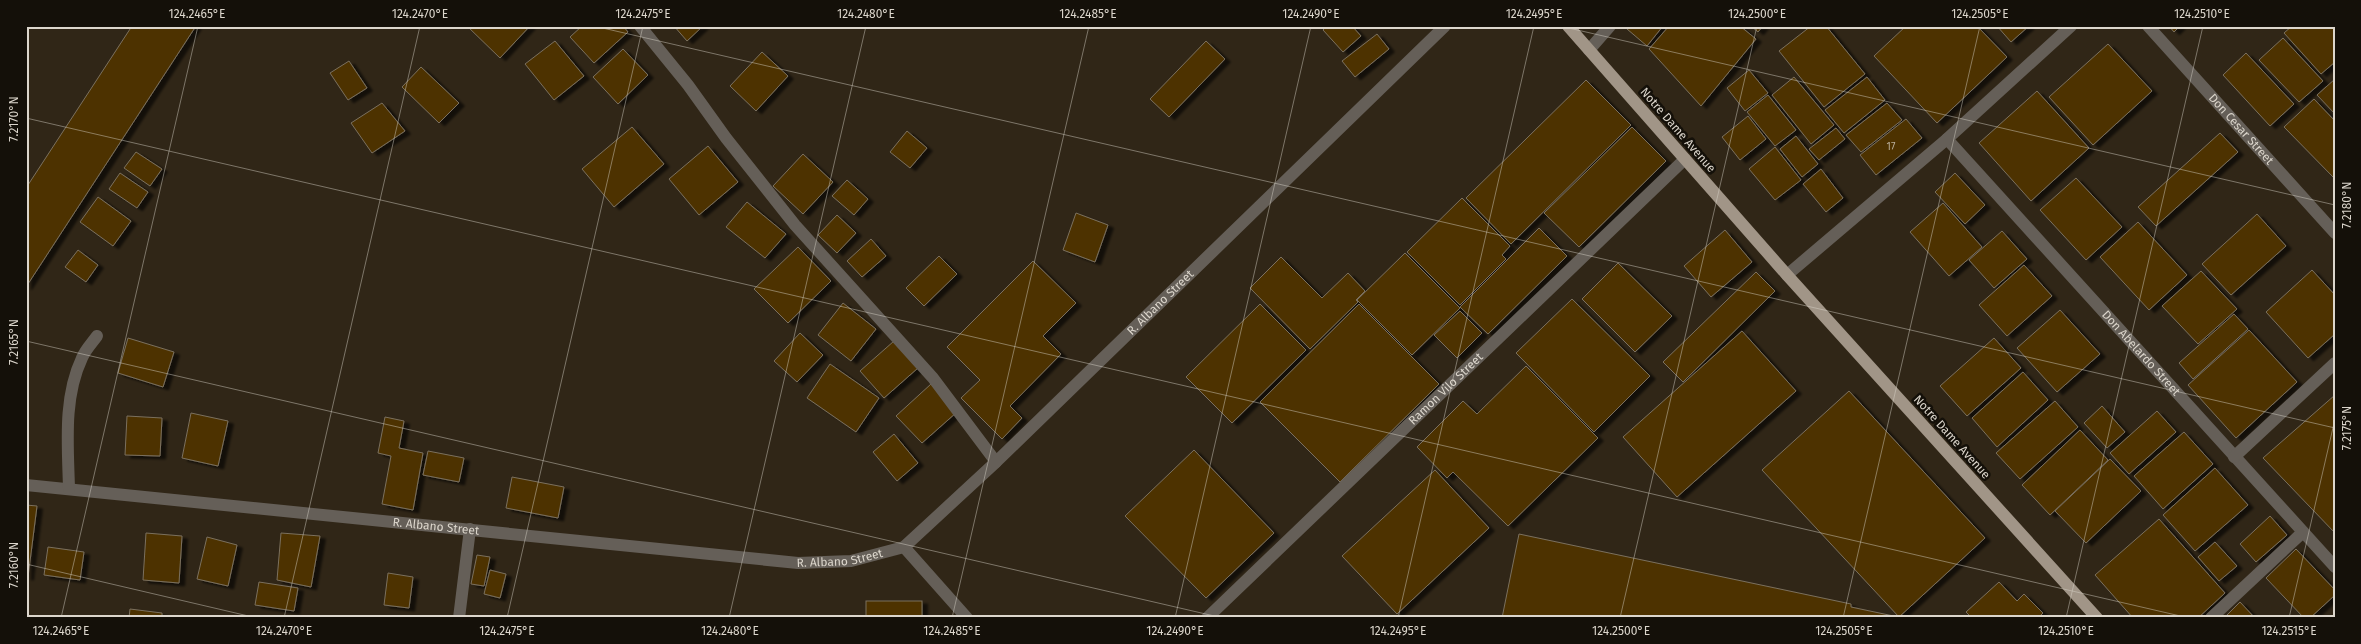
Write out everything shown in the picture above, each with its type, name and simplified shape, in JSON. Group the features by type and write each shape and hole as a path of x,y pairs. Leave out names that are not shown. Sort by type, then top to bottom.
{"main road":[{"name":"Notre Dame Avenue","path":"1568,26 1787,275 2097,618"}],"street":[{"path":"640,26 688,85 726,138 795,225 933,378 996,462"},
{"name":"R. Albano Street","path":"26,485 798,563 851,561 904,547 996,462 1445,26"},
{"path":"1589,50 1610,26"},
{"path":"1787,275 1947,139 2071,26"},
{"name":"Don Cesar Street","path":"2148,26 2335,232"},
{"name":"Don Abelardo Street","path":"1947,139 2335,568"},
{"name":"Ramon Vilo Street","path":"1207,618 1685,159"},
{"path":"69,489 68,434 74,380 82,358 97,336"},
{"path":"2234,457 2335,363"},
{"path":"458,618 470,529"},
{"path":"2211,618 2303,532"},
{"path":"904,547 968,618"}],"building":[{"path":"132,26 196,26 26,287 26,188"},
{"path":"467,26 530,26 500,58"},
{"path":"582,26 623,26 628,32 594,63 570,37"},
{"path":"674,26 703,26 687,41"},
{"path":"1327,26 1352,26 1361,36 1343,52 1323,30"},
{"path":"1629,26 1663,26 1647,46 1627,29"},
{"path":"1669,26 1740,26 1756,39 1701,106 1649,49"},
{"path":"1751,26 1763,26 1758,32"},
{"path":"1811,26 1826,26 1865,74 1824,107 1779,51"},
{"path":"1906,26 1977,26 2007,57 1937,123 1874,56"},
{"path":"1997,26 2029,26 2011,42"},
{"path":"2169,26 2180,26 2174,32"},
{"path":"2292,26 2335,26 2335,62 2321,74 2284,33"},
{"path":"1377,34 1389,49 1355,77 1342,61"},
{"path":"2283,38 2323,81 2299,102 2259,60"},
{"path":"555,41 584,76 554,100 525,64"},
{"path":"1206,41 1225,59 1169,117 1150,99"},
{"path":"2108,44 2152,91 2093,145 2049,97"},
{"path":"623,49 648,75 618,104 593,77"},
{"path":"762,52 788,76 756,111 730,86"},
{"path":"2246,53 2294,104 2270,126 2223,75"},
{"path":"349,61 367,88 348,100 330,73"},
{"path":"421,67 459,103 439,123 402,87"},
{"path":"1749,70 1768,93 1745,111 1727,88"},
{"path":"1794,77 1834,125 1811,144 1772,95"},
{"path":"1867,77 1885,100 1844,133 1825,110"},
{"path":"2335,79 2335,114 2317,95"},
{"path":"1586,80 1631,125 1511,244 1466,198"},
{"path":"2037,91 2089,148 2031,201 1979,143"},
{"path":"1768,95 1796,130 1775,146 1747,112"},
{"path":"2314,99 2335,121 2335,179 2284,127"},
{"path":"382,103 405,131 372,153 351,123"},
{"path":"1887,103 1902,120 1861,152 1846,135"},
{"path":"1748,116 1766,139 1740,160 1722,137"},
{"path":"1906,119 1922,138 1876,175 1860,155"},
{"path":"632,127 664,164 614,207 582,169"},
{"path":"1632,127 1666,161 1579,247 1544,213"},
{"path":"1836,128 1845,139 1819,160 1809,149"},
{"path":"907,131 927,148 910,168 890,152"},
{"path":"2220,133 2238,152 2156,226 2138,207"},
{"path":"1796,136 1818,164 1802,177 1780,149"},
{"path":"708,146 738,182 699,215 669,179"},
{"path":"1775,147 1801,180 1775,200 1749,169"},
{"path":"136,152 162,169 150,186 124,168"},
{"path":"803,154 833,182 803,214 773,186"},
{"path":"1821,169 1843,198 1826,212 1803,184"},
{"path":"120,173 148,192 137,208 109,189"},
{"path":"1955,173 1985,205 1965,224 1935,192"},
{"path":"2076,178 2122,227 2086,260 2040,210"},
{"path":"847,180 868,199 854,215 832,196"},
{"path":"98,197 131,221 113,246 80,222"},
{"path":"1462,198 1510,246 1502,255 1506,259 1460,305 1407,252"},
{"path":"747,202 786,234 765,258 726,227"},
{"path":"1943,203 1982,247 1949,276 1910,232"},
{"path":"1076,213 1108,225 1095,262 1063,250"},
{"path":"2257,214 2286,246 2231,295 2202,264"},
{"path":"837,215 856,233 837,253 818,235"},
{"path":"2138,222 2187,275 2149,310 2100,257"},
{"path":"1539,228 1567,256 1488,334 1460,307"},
{"path":"1725,230 1752,262 1711,297 1684,266"},
{"path":"2002,231 2027,259 1994,288 1969,260"},
{"path":"871,239 886,256 862,277 847,261"},
{"path":"798,247 831,281 788,323 754,289"},
{"path":"78,250 98,265 86,282 65,267"},
{"path":"1405,253 1460,308 1412,355 1357,300"},
{"path":"939,256 957,274 924,306 906,288"},
{"path":"1281,257 1322,298 1348,273 1365,291 1356,300 1358,302 1310,349 1250,288"},
{"path":"1033,261 1076,303 1043,336 1061,354 1010,406 1022,418 1002,439 961,398 980,380 947,347"},
{"path":"1618,263 1672,316 1635,352 1582,299"},
{"path":"2024,265 2052,296 2007,336 1979,305"},
{"path":"2312,270 2335,295 2335,334 2308,358 2266,312"},
{"path":"2201,271 2237,309 2198,344 2162,306"},
{"path":"1756,272 1775,291 1683,382 1663,362"},
{"path":"1572,299 1650,376 1594,432 1516,353"},
{"path":"843,303 876,329 851,361 818,335"},
{"path":"1260,304 1306,350 1232,423 1186,377"},
{"path":"1359,304 1439,384 1340,482 1260,402"},
{"path":"2060,310 2100,354 2057,392 2017,348"},
{"path":"1460,311 1482,333 1457,358 1434,335"},
{"path":"2234,314 2248,329 2193,379 2179,363"},
{"path":"2249,330 2297,382 2236,438 2188,385"},
{"path":"1742,331 1796,391 1677,497 1623,437"},
{"path":"800,333 823,355 797,382 774,361"},
{"path":"128,338 174,352 163,387 118,373"},
{"path":"1994,338 2021,368 1967,416 1940,386"},
{"path":"894,341 918,368 884,398 860,371"},
{"path":"830,364 879,398 856,432 807,398"},
{"path":"1526,366 1598,438 1508,526 1453,472 1447,478 1417,447 1463,401 1477,414"},
{"path":"2023,372 2048,400 1997,447 1972,418"},
{"path":"931,384 957,412 922,443 896,416"},
{"path":"1849,391 1985,538 1899,617 1762,470"},
{"path":"2335,395 2335,533 2263,458"},
{"path":"2055,401 2078,427 2020,479 1996,453"},
{"path":"2102,406 2125,432 2107,448 2084,423"},
{"path":"2157,411 2176,432 2129,474 2110,453"},
{"path":"191,413 228,421 218,466 182,458"},
{"path":"127,416 162,418 160,456 125,455"},
{"path":"385,417 404,421 399,448 423,453 413,510 382,504 391,456 378,453"},
{"path":"2080,430 2108,460 2050,515 2022,485"},
{"path":"2184,432 2213,464 2163,509 2134,476"},
{"path":"894,434 918,463 897,481 873,452"},
{"path":"1194,450 1274,533 1206,598 1125,516"},
{"path":"428,451 464,458 459,482 423,475"},
{"path":"2110,459 2141,491 2086,543 2055,511"},
{"path":"2215,468 2248,505 2195,551 2163,515"},
{"path":"1435,470 1489,528 1397,614 1342,556"},
{"path":"512,477 564,487 558,518 506,508"},
{"path":"26,505 37,506 28,577 26,577"},
{"path":"2270,516 2287,535 2256,562 2240,544"},
{"path":"2159,519 2225,593 2198,618 2133,618 2095,575"},
{"path":"146,533 182,536 179,583 143,580"},
{"path":"281,533 320,536 311,587 277,580"},
{"path":"1519,534 1851,604 1851,607 1903,618 1502,618"},
{"path":"207,537 237,545 228,586 197,579"},
{"path":"2215,542 2237,566 2219,581 2198,557"},
{"path":"48,547 84,552 80,580 44,575"},
{"path":"2296,549 2335,590 2335,595 2310,618 2304,618 2266,578"},
{"path":"477,555 490,557 484,586 471,584"},
{"path":"490,570 506,574 500,598 484,594"},
{"path":"388,573 413,577 409,608 384,605"},
{"path":"259,582 298,588 294,611 255,605"},
{"path":"1999,582 2017,601 2024,594 2043,613 2038,618 1972,618 1966,612"},
{"path":"866,601 922,601 922,618 866,618"},
{"path":"2240,602 2255,618 2224,618"},
{"path":"130,609 162,613 162,618 129,618"}]}
